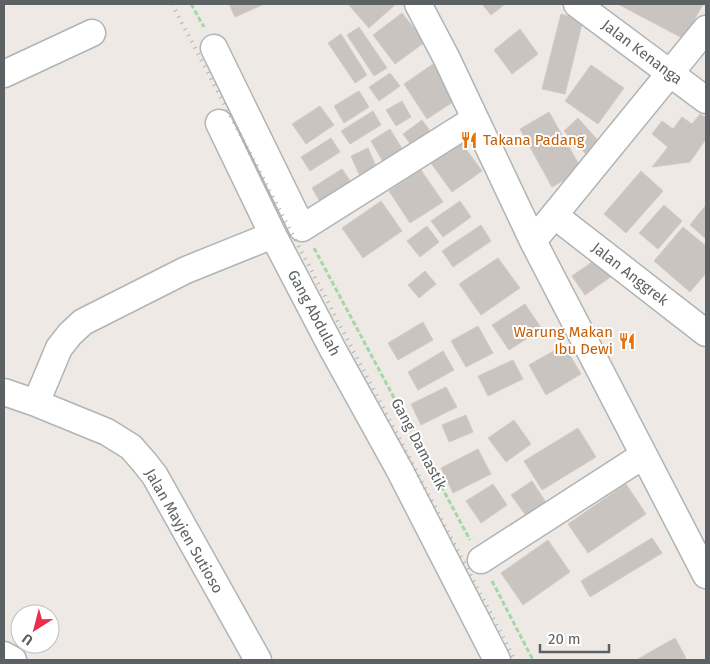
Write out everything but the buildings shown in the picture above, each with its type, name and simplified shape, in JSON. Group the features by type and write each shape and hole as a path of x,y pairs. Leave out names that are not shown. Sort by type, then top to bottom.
{"street":[{"path":"418,4 446,57 533,241 706,575"},
{"name":"Jalan Kenanga","path":"578,4 706,100"},
{"path":"533,241 706,29"},
{"path":"4,74 92,33"},
{"path":"214,48 302,228 474,119"},
{"name":"Gang Abdulah","path":"220,123 273,235 332,348 399,469 497,660"},
{"name":"Jalan Anggrek","path":"554,215 706,333"},
{"path":"36,403 59,348 83,322 186,270 273,235"},
{"name":"Jalan Mayjen Sutioso","path":"4,392 107,432 131,447 155,476 258,660"},
{"path":"482,560 644,455"},
{"path":"4,655 13,660"}],"path":[{"name":"Gang Damastik","path":"302,228 482,560 533,660"}],"railway":[{"path":"172,4 515,660"}],"place":[{"name":"Takana Padang","path":"469,140"},
{"name":"Warung Makan Ibu Dewi","path":"627,341"}]}
